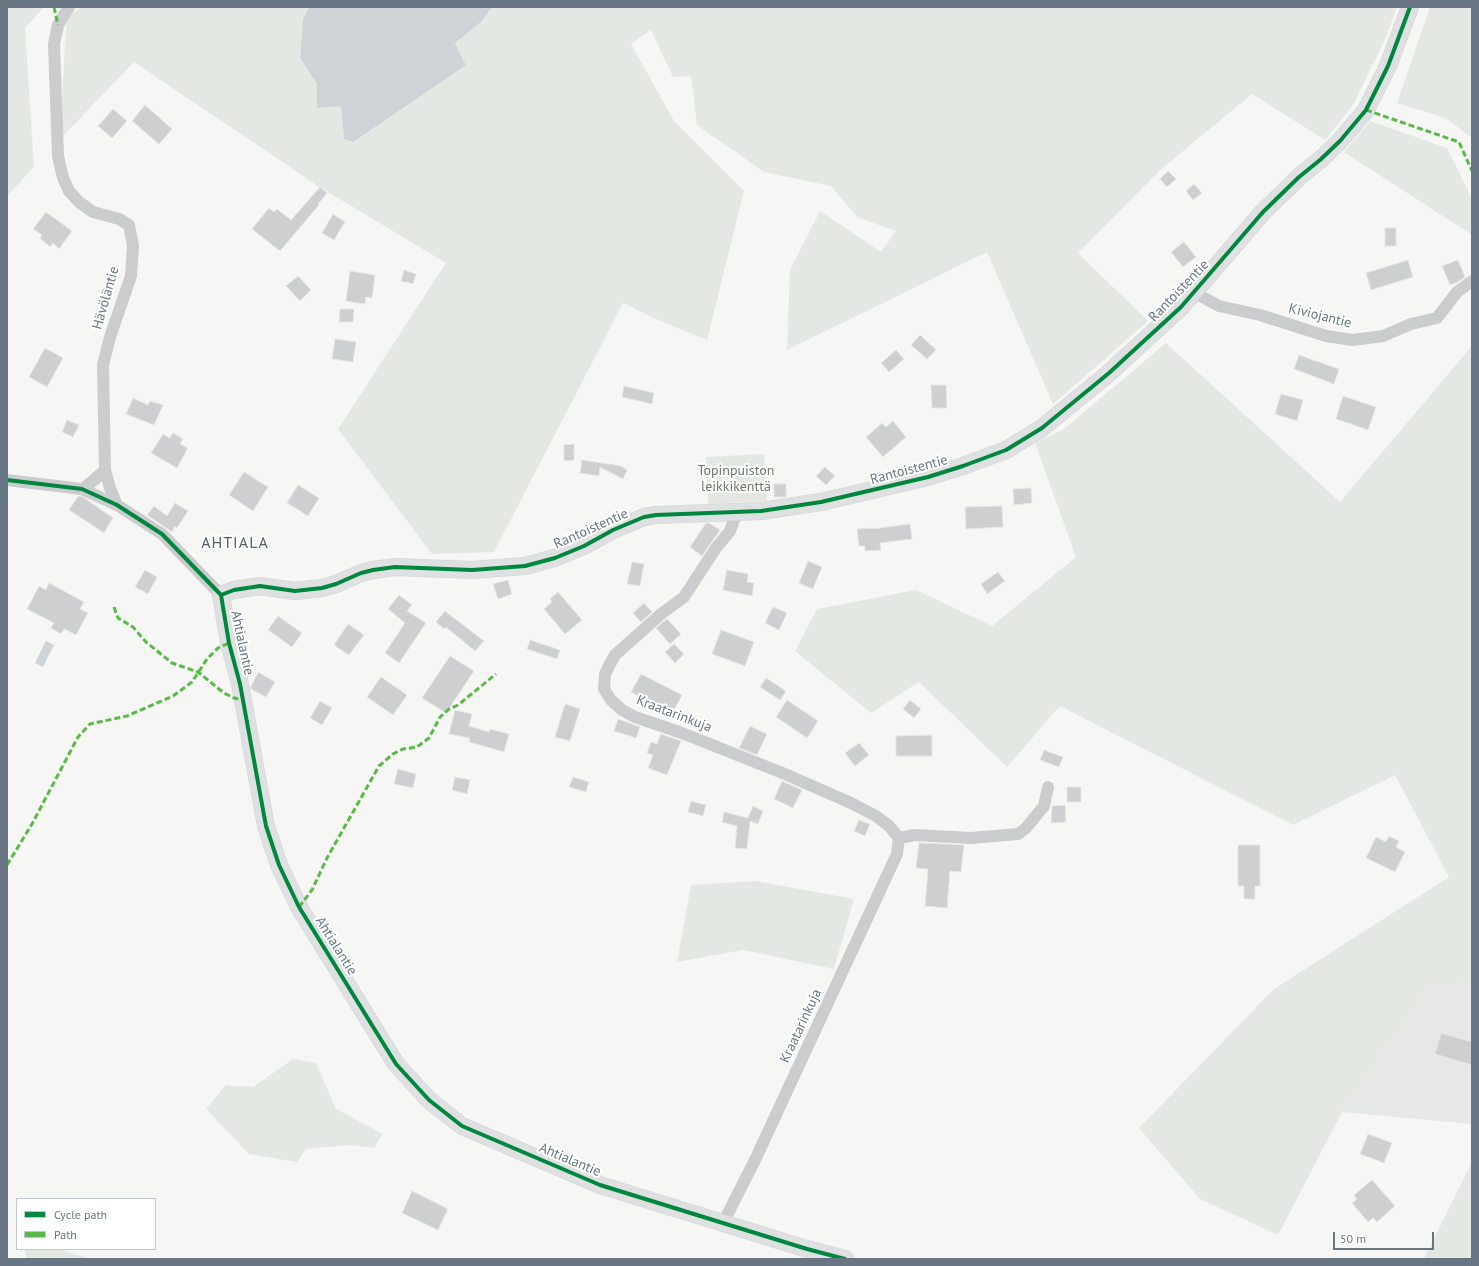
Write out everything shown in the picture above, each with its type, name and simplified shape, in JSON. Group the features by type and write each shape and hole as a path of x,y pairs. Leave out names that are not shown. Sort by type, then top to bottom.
{"street":[{"name":"Hävöläntie","path":"69,7 58,25 54,44 58,156 63,178 78,202 92,212 119,219 128,225 133,246 131,276 110,337 103,365 105,470 110,488 117,504"},
{"name":"Rantoistentie","path":"221,595 234,590 260,586 295,591 322,588 362,573 395,567 472,570 525,566 554,558 584,546 613,530 644,517 656,515 761,511 821,502 894,486 963,466 1006,450 1042,428 1109,373 1181,307 1195,293 1264,212 1300,176 1340,141 1366,110 1388,66 1410,7"},
{"name":"Kiviojantie","path":"1195,293 1219,306 1260,315 1326,336 1353,340 1383,336 1411,324 1437,318 1457,292 1472,281"},
{"path":"82,489 105,470"},
{"name":"Ahtialantie","path":"7,480 82,489 117,504 162,534 221,595 229,643 240,684 266,826 279,865 299,907 396,1064 429,1100 462,1126 600,1185 807,1249 845,1259"},
{"name":"Kraatarinkuja","path":"723,1223 755,1160 897,854 899,838 889,826 851,803 785,774 682,733 628,714 611,700 604,689 605,674 615,655 661,614 684,597 716,548 730,531 737,512"},
{"path":"899,838 915,834 971,838 1018,834 1026,828 1044,806 1048,787"}],"shaded area":[{"path":"309,7 492,7 482,21 455,43 466,65 353,142 344,139 341,106 317,108 317,84 300,58 303,19"},
{"path":"46,641 54,645 43,667 35,663"},
{"path":"1472,982 1472,1124 1342,1112 1430,987"}],"green space":[{"path":"7,7 44,7 25,28 34,167 7,196"},
{"path":"82,7 309,7 303,19 300,58 317,84 317,108 341,105 344,139 466,65 455,43 482,21 492,7 1397,7 1386,37 1353,105 1325,140 1252,94 1159,171 1078,253 1148,321 1053,404 987,252 787,350 790,270 820,211 881,252 896,231 857,217 831,186 764,172 697,125 691,76 673,77 651,30 631,44 674,121 744,191 707,340 651,317 623,303 494,552 432,554 338,429 446,263 318,186 134,62 59,140 67,17"},
{"path":"1430,7 1472,7 1472,138 1445,118 1397,103"},
{"path":"1370,121 1447,148 1472,199 1472,235 1344,152"},
{"path":"1166,343 1340,502 1472,346 1472,982 1430,987 1342,1112 1278,1235 1200,1199 1139,1128 1274,989 1449,877 1395,775 1293,825 1060,706 1007,767 919,682 871,713 795,651 817,609 916,590 992,626 1076,557 1035,443 1064,429"},
{"name":"Topinpuiston leikkikenttä","path":"764,454 767,501 708,504 706,457"},
{"path":"756,881 854,899 834,969 743,950 677,962 691,885"},
{"path":"293,1059 316,1063 336,1109 383,1134 374,1148 352,1145 306,1149 297,1162 249,1154 206,1109 226,1085 253,1087"},
{"path":"1472,1162 1472,1259 1424,1259"},
{"path":"25,1250 60,1250 91,1259 26,1259"}],"building":[{"path":"145,105 172,129 159,144 132,121"},
{"path":"113,109 127,121 112,138 98,126"},
{"path":"1168,171 1176,179 1167,187 1160,179"},
{"path":"1194,184 1202,193 1193,200 1186,191"},
{"path":"320,187 327,193 318,204 319,205 280,251 252,229 269,208 274,212 277,209 291,220"},
{"path":"46,212 72,231 59,249 53,243 50,247 40,238 42,235 33,229"},
{"path":"333,214 345,222 334,240 322,233"},
{"path":"1385,228 1396,228 1396,246 1385,246"},
{"path":"1184,242 1196,257 1183,267 1171,252"},
{"path":"1408,260 1413,277 1371,290 1366,273"},
{"path":"1458,260 1465,277 1450,285 1442,266"},
{"path":"404,270 416,274 413,284 401,281"},
{"path":"350,271 375,275 372,298 366,297 365,304 346,301"},
{"path":"298,276 311,290 300,301 286,286"},
{"path":"340,309 354,309 353,322 339,322"},
{"path":"920,335 936,350 927,359 911,345"},
{"path":"335,339 356,342 353,362 332,359"},
{"path":"45,348 63,358 47,387 29,377"},
{"path":"896,350 904,359 889,372 881,363"},
{"path":"1299,355 1339,369 1334,384 1294,369"},
{"path":"931,385 946,385 947,408 932,408"},
{"path":"624,386 654,393 652,404 622,397"},
{"path":"1281,394 1303,400 1297,421 1275,414"},
{"path":"1343,396 1376,407 1368,430 1336,419"},
{"path":"133,398 148,405 150,401 163,405 154,425 126,414"},
{"path":"67,420 79,425 73,437 62,432"},
{"path":"893,421 906,437 883,457 866,437 882,423 886,427"},
{"path":"173,433 183,439 180,444 188,448 177,468 151,453 163,434 170,438"},
{"path":"574,444 574,460 564,461 564,445"},
{"path":"582,460 621,466 627,470 623,479 600,467 599,476 580,473"},
{"path":"825,467 835,476 826,485 816,476"},
{"path":"244,472 268,487 253,511 229,495"},
{"path":"774,484 786,484 786,497 774,497"},
{"path":"298,485 319,498 308,516 287,503"},
{"path":"1031,488 1032,503 1014,505 1013,489"},
{"path":"78,496 83,497 113,518 104,533 69,510"},
{"path":"175,503 188,511 177,528 175,526 172,532 147,515 154,506 167,516"},
{"path":"1002,506 1003,527 966,529 965,507"},
{"path":"706,523 709,523 720,530 702,556 690,547"},
{"path":"910,524 912,539 880,543 881,550 865,551 865,546 859,546 857,529 873,529"},
{"path":"808,561 822,567 813,589 799,583"},
{"path":"632,562 644,564 640,586 627,584"},
{"path":"145,570 157,577 148,594 135,587"},
{"path":"727,570 748,574 747,582 754,583 752,596 723,590"},
{"path":"998,572 1005,581 987,594 981,584"},
{"path":"508,580 512,594 498,599 493,584"},
{"path":"49,583 84,602 80,609 88,613 76,635 64,629 61,634 51,628 54,623 27,609 39,586 46,590"},
{"path":"558,592 582,620 565,634 544,609 552,602 550,599"},
{"path":"399,595 412,605 407,611 426,623 399,663 385,653 405,623 388,609"},
{"path":"644,603 652,612 641,622 633,613"},
{"path":"773,607 787,613 779,630 765,623"},
{"path":"445,611 484,641 475,651 446,627 444,629 436,622"},
{"path":"278,616 302,633 292,647 268,630"},
{"path":"667,619 681,634 670,644 656,628"},
{"path":"348,624 364,635 349,655 334,645"},
{"path":"721,630 754,642 745,666 712,654"},
{"path":"530,640 560,650 557,659 527,649"},
{"path":"674,644 684,654 675,663 665,652"},
{"path":"450,656 474,671 446,713 422,698"},
{"path":"258,672 275,682 266,697 251,689"},
{"path":"641,674 682,695 672,714 631,692"},
{"path":"381,677 407,695 393,715 367,697"},
{"path":"766,678 786,691 780,700 760,687"},
{"path":"787,700 818,721 807,738 776,717"},
{"path":"910,700 921,709 914,718 903,709"},
{"path":"320,701 332,708 322,725 310,718"},
{"path":"565,704 580,709 570,741 555,737"},
{"path":"455,710 472,714 469,726 489,732 490,729 509,734 504,752 469,742 470,738 449,734"},
{"path":"618,719 640,727 636,738 614,731"},
{"path":"750,726 767,734 757,755 739,748"},
{"path":"661,734 681,741 667,775 648,768 653,755 647,753 651,742 657,744"},
{"path":"932,735 932,756 896,756 896,736"},
{"path":"859,743 869,755 855,766 845,753"},
{"path":"1044,750 1063,757 1059,767 1040,760"},
{"path":"398,769 416,774 413,788 394,784"},
{"path":"455,777 470,780 467,794 452,790"},
{"path":"573,777 589,782 586,792 569,787"},
{"path":"782,781 802,790 793,808 774,799"},
{"path":"1067,787 1081,787 1081,802 1067,802"},
{"path":"691,801 706,805 703,816 688,812"},
{"path":"1065,805 1066,822 1051,823 1052,806"},
{"path":"753,806 763,811 758,824 750,821 747,849 735,848 737,826 722,822 724,812 748,818"},
{"path":"859,820 870,824 865,836 854,831"},
{"path":"1389,836 1399,841 1396,847 1405,852 1395,872 1366,858 1376,837 1386,842"},
{"path":"919,843 964,845 961,872 950,871 947,908 925,906 928,869 916,868"},
{"path":"1238,845 1260,845 1260,886 1255,886 1255,899 1244,899 1244,886 1238,886"},
{"path":"1441,1033 1472,1042 1472,1065 1435,1054"},
{"path":"1368,1134 1392,1143 1384,1163 1360,1154"},
{"path":"1372,1180 1395,1206 1377,1222 1373,1218 1368,1222 1352,1203 1357,1199 1354,1195"},
{"path":"412,1191 448,1209 438,1230 402,1213"}],"marked path":[{"path":"54,7 58,25"},
{"path":"1366,110 1459,142 1472,171"},
{"path":"114,607 118,618 133,627 146,642 172,663 198,672 224,693 234,698 243,700"},
{"path":"7,865 32,824 78,737 90,724 127,716 173,696 192,682 207,659 218,648 229,643"},
{"path":"299,907 312,890 327,858 379,766 393,754 403,749 417,747 429,738 440,717 449,709 458,705 496,674"}],"cycle path":[{"path":"221,595 234,590 260,586 295,591 322,588 336,584 361,573 395,567 472,570 525,566 555,558 584,546 613,530 644,517 656,515 761,511 821,502 928,477 1006,450 1042,428 1109,373 1181,307 1263,212 1299,177 1340,141 1366,110 1388,66 1410,7"},
{"path":"7,480 82,489 117,505 162,534 221,595 229,643 240,684 266,826 279,865 299,907 396,1064 429,1100 462,1126 600,1185 807,1249 845,1259"}],"district":[{"name":"AHTIALA","path":"235,543"}]}
